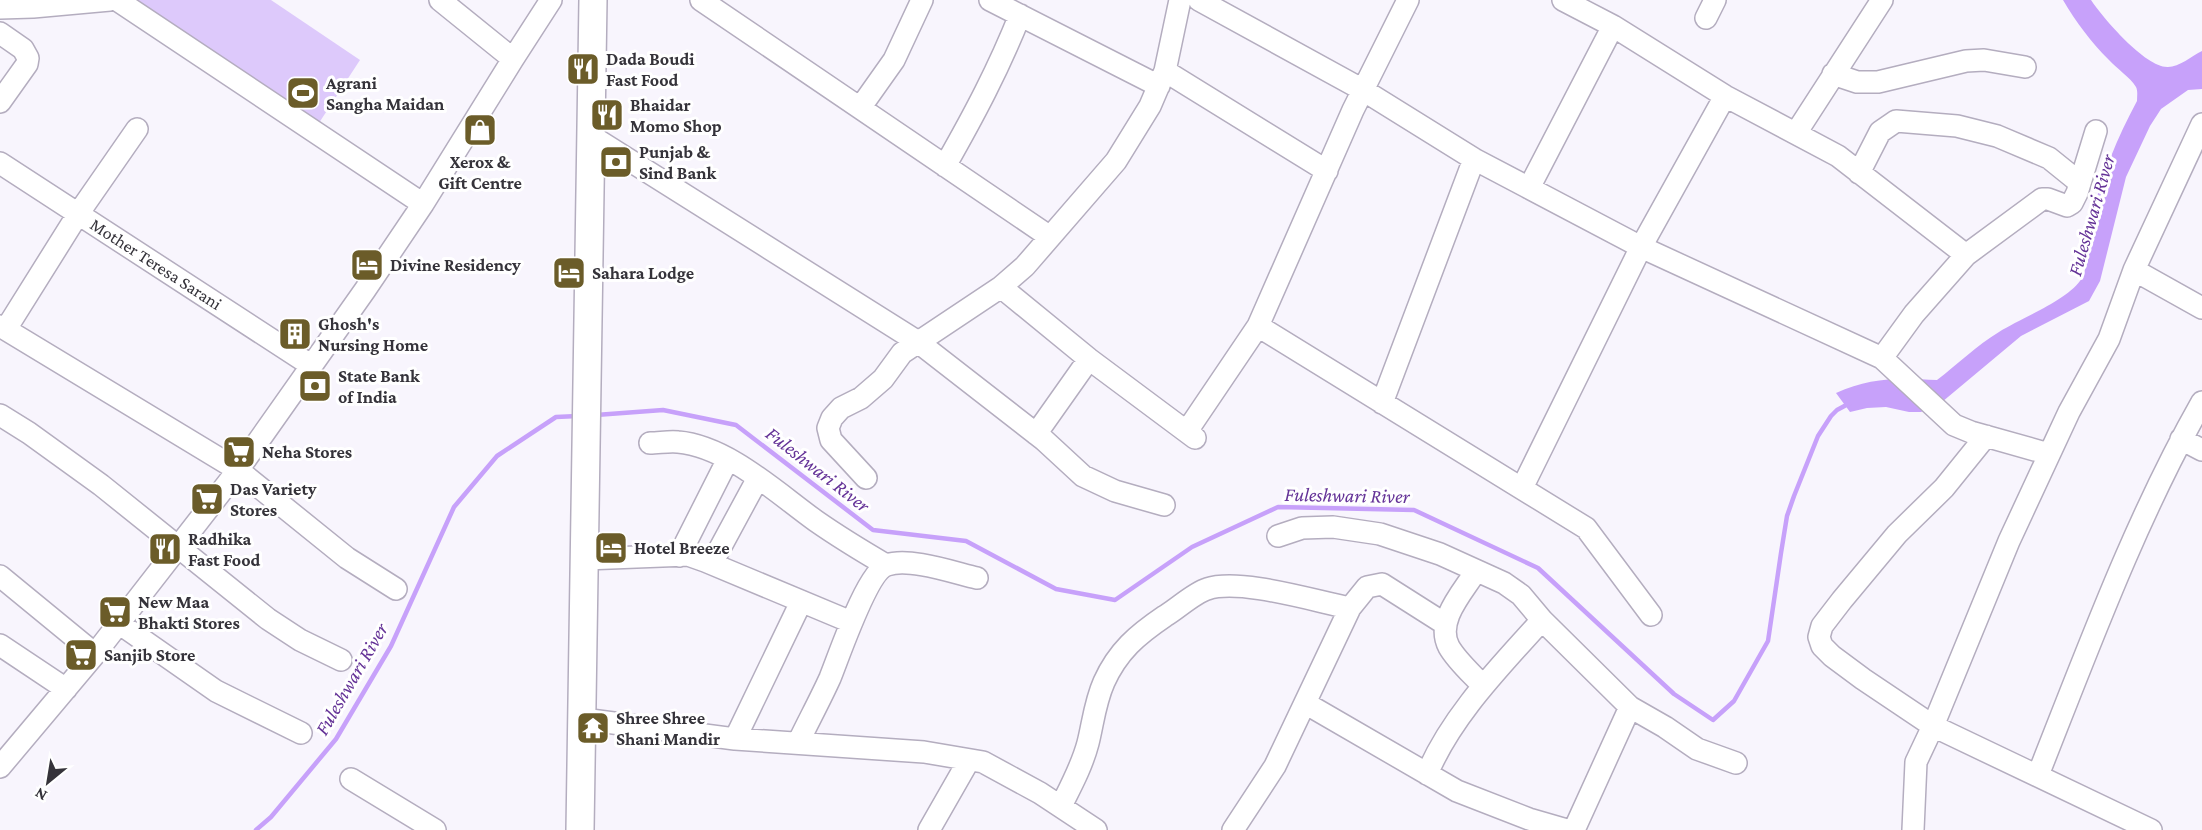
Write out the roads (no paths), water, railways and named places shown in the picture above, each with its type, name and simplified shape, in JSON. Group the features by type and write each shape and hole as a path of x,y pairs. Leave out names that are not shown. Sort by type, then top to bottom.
{"main road":[{"path":"580,830 593,0"}],"street":[{"path":"0,8 33,8 110,0"},
{"path":"117,0 423,204"},
{"path":"440,0 513,58"},
{"path":"0,766 120,624 238,470 423,204 551,0"},
{"path":"701,0 1050,237"},
{"path":"860,108 894,60 922,0"},
{"path":"990,0 1162,78 1327,171"},
{"path":"866,478 831,440 828,429 832,418 841,408 861,398 883,379 902,353 1001,287 1025,266 1116,162 1150,106 1162,78 1180,0"},
{"path":"1199,0 1363,90 1474,159 1641,247 1890,366 1954,425 2049,454"},
{"path":"1001,287 1089,358 1191,435 1258,326 1353,110 1408,0"},
{"path":"1796,133 1882,0"},
{"path":"1575,2 1725,96 1838,156 1966,255"},
{"path":"945,166 1001,63 1020,15"},
{"path":"1529,188 1613,26"},
{"path":"0,33 23,49 28,58 27,64 0,102"},
{"path":"1833,74 1857,82 1878,82 1966,61 1984,60 2025,67"},
{"path":"1522,488 1641,247 1725,96"},
{"path":"1859,173 1880,132 1896,121 1957,126 1997,136 2049,158 2080,183"},
{"path":"137,129 3,327 238,470 347,558 396,589"},
{"path":"1890,366 1914,314 1966,255 2042,199 2067,206 2072,202 2096,131"},
{"path":"1912,830 1916,762 2009,540 2049,454 2109,339 2134,270 2200,132"},
{"path":"591,136 918,342 1036,434 1083,476 1115,491 1164,505"},
{"path":"1382,402 1474,159"},
{"name":"Mother Teresa Sarani","path":"3,173 78,214 312,366"},
{"path":"2134,270 2202,308"},
{"path":"1258,326 1586,528 1651,615"},
{"path":"1036,434 1089,358"},
{"path":"2038,775 2136,534 2181,439 2202,402"},
{"path":"0,415 101,485 268,619 300,640 341,660"},
{"path":"1986,436 1950,481 1897,534 1842,600 1822,626 1819,637 1822,646 1832,656 1933,726 2038,775 2140,828"},
{"path":"2181,439 2202,450"},
{"path":"650,443 678,442 701,447 728,459 853,546 886,565"},
{"path":"679,556 728,459"},
{"path":"711,563 758,478"},
{"path":"1278,536 1302,528 1333,527 1380,534 1440,554 1503,583 1521,595 1542,620 1630,707 1697,749 1736,763"},
{"path":"585,559 688,555 851,622"},
{"path":"798,744 830,677 851,622 878,572 886,565 897,563 924,565 977,578"},
{"path":"1476,571 1445,624 1444,635 1450,648 1483,686"},
{"path":"0,576 95,654"},
{"path":"1233,830 1275,766 1350,608 1366,587 1382,584 1445,624"},
{"path":"1061,807 1080,768 1096,702 1105,681 1123,650 1140,633 1205,589 1224,586 1245,586 1350,608"},
{"path":"735,739 801,602"},
{"path":"1427,774 1436,751 1483,686 1542,620"},
{"path":"120,624 216,691 301,733"},
{"path":"0,645 66,689"},
{"path":"1305,703 1457,791 1529,819 1567,830"},
{"path":"1574,830 1630,707"},
{"path":"583,719 735,739 924,752 983,762 1096,830"},
{"path":"929,830 969,760"},
{"path":"351,779 435,830"}],"waterway":[{"name":"Fuleshwari River","path":"596,415 663,410 736,425 873,530 966,541 1056,589 1115,600 1192,547 1278,507 1414,510 1538,568 1674,694 1713,720 1734,701 1768,641 1787,516 1818,436 1831,416 1850,403"},
{"name":"Fuleshwari River","path":"256,830 271,817 336,739 391,646 454,507 497,456 556,417 578,416"}],"place":[{"name":"Dada Boudi Fast Food","path":"583,69"},
{"name":"Agrani Sangha Maidan","path":"303,93"},
{"name":"Bhaidar Momo Shop","path":"607,115"},
{"name":"Xerox & Gift Centre","path":"480,130"},
{"name":"Punjab & Sind Bank","path":"616,162"},
{"name":"Divine Residency","path":"367,265"},
{"name":"Sahara Lodge","path":"569,273"},
{"name":"Ghosh's Nursing Home","path":"295,334"},
{"name":"State Bank of India","path":"315,386"},
{"name":"Neha Stores","path":"239,452"},
{"name":"Das Variety Stores","path":"207,499"},
{"name":"Hotel Breeze","path":"611,548"},
{"name":"Radhika Fast Food","path":"165,549"},
{"name":"New Maa Bhakti Stores","path":"115,612"},
{"name":"Sanjib Store","path":"81,655"},
{"name":"Shree Shree Shani Mandir","path":"593,728"}]}
